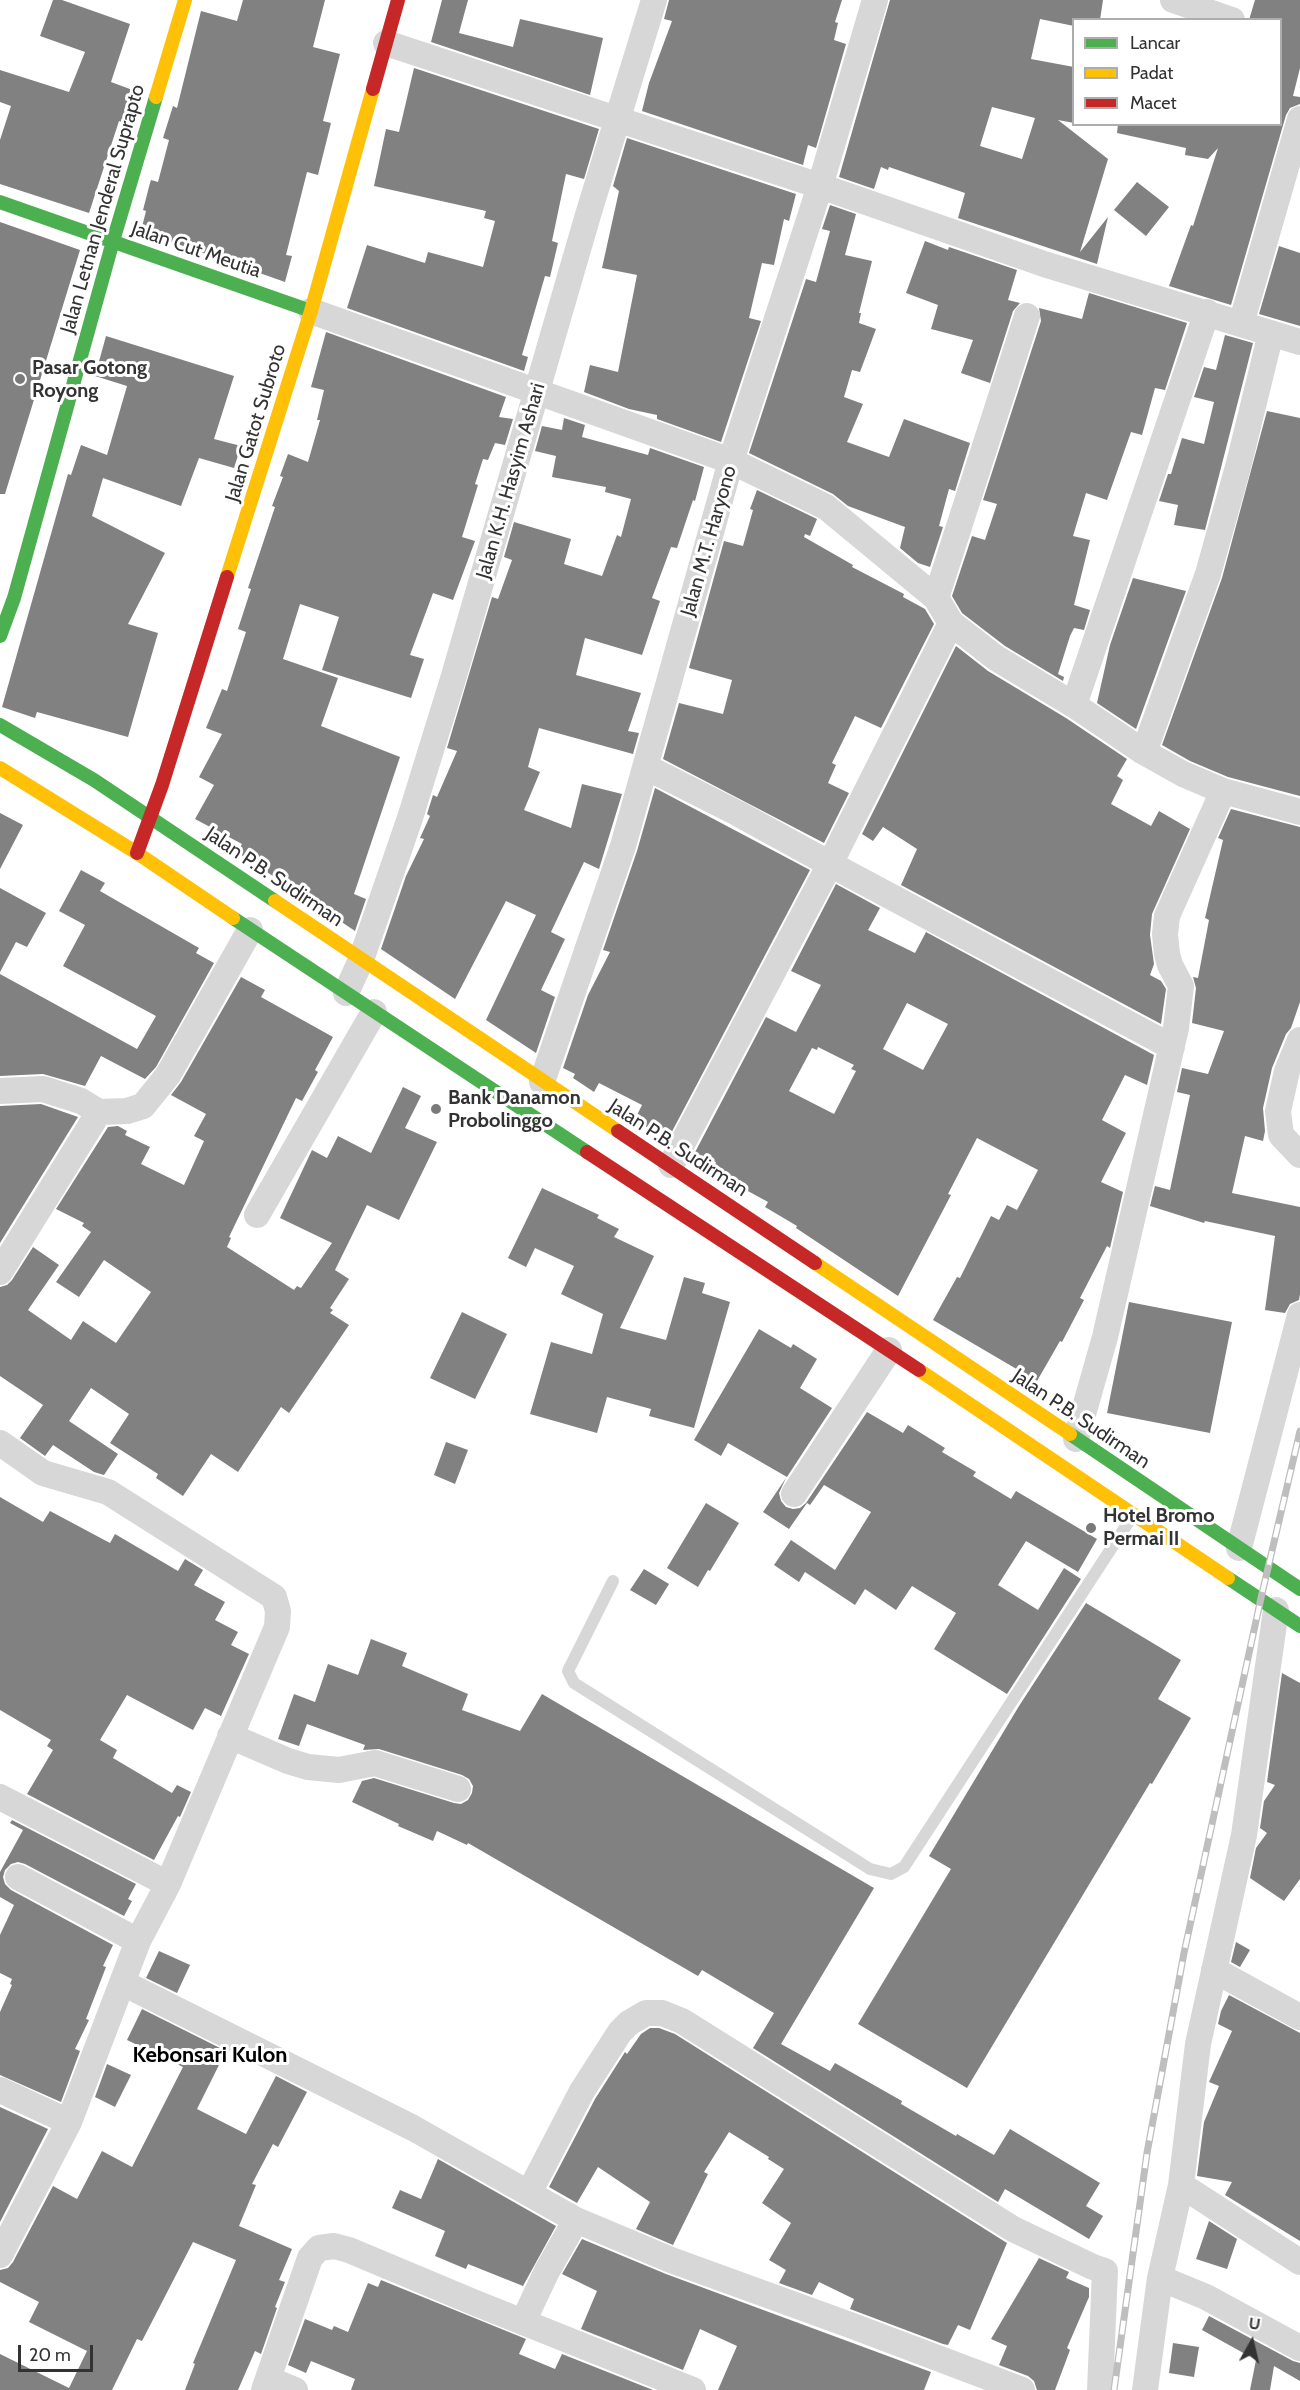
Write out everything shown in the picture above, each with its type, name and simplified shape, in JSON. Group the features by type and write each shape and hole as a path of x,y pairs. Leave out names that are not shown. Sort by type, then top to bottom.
{"main road":[{"name":"Jalan Letnan Jenderal Suprapto","path":"0,636 14,598 112,241 185,0"},
{"name":"Jalan Gatot Subroto","path":"137,853 151,818 311,311 398,0"},
{"name":"Jalan Cut Meutia","path":"0,202 311,311"},
{"name":"Jalan P.B. Sudirman","path":"0,725 94,780 1076,1438 1142,1501 1276,1610 1300,1626"},
{"name":"Jalan P.B. Sudirman","path":"0,768 137,853 374,1012 889,1350 1142,1501 1239,1548 1300,1589"}],"street":[{"name":"Jalan K.H. Hasyim Ashari","path":"346,993 361,960 410,818 654,0"},
{"name":"Jalan M.T. Haryono","path":"542,1082 623,846 731,461 820,186 875,0"},
{"path":"1173,0 1226,18"},
{"path":"1238,18 1243,0"},
{"path":"386,43 820,186 1044,264 1300,342"},
{"path":"1241,324 1300,119"},
{"path":"311,311 731,461 826,507 936,598 951,623 996,658 1074,705 1142,751 1184,774 1223,791 1300,812"},
{"path":"1074,705 1207,312"},
{"path":"936,598 1027,316"},
{"path":"1142,751 1148,741 1208,574 1238,468 1271,333"},
{"path":"671,1165 830,864 951,623"},
{"path":"646,767 737,813 1172,1047"},
{"path":"1076,1438 1108,1326 1172,1047 1181,997 1181,986 1167,954 1165,934 1167,916 1223,791"},
{"path":"0,1090 44,1089 81,1101 99,1112 127,1111 143,1106 168,1075 250,930"},
{"path":"257,1215 374,1012"},
{"path":"1300,1041 1287,1071 1278,1111 1281,1135 1300,1155"},
{"path":"0,1272 99,1112"},
{"path":"1239,1548 1300,1315"},
{"path":"794,1494 889,1350"},
{"path":"0,1443 43,1473 108,1492 274,1597 278,1611 277,1627 168,1884 138,1941 69,2122 0,2255"},
{"path":"1145,2390 1171,2282 1198,2044 1244,1835 1276,1610"},
{"path":"231,1736 288,1761 308,1767 339,1770 375,1763 459,1789"},
{"path":"0,1797 168,1884"},
{"path":"18,1877 138,1941"},
{"path":"1214,1970 1300,2017"},
{"path":"123,1983 413,2128 576,2220 671,2260 1022,2390"},
{"path":"529,2193 582,2091 620,2032 646,2013 662,2013 682,2021 1013,2229 1106,2271 1100,2390"},
{"path":"0,2090 69,2122"},
{"path":"1181,2185 1300,2262"},
{"path":"523,2322 546,2271 576,2220"},
{"path":"296,2390 266,2385 310,2258 320,2248 334,2246 349,2250 693,2390"},
{"path":"1171,2282 1206,2296 1300,2348"}],"lane":[{"path":"613,1581 568,1671 574,1683 870,1869 891,1874 904,1867 1142,1501"}],"building":[{"path":"53,0 62,0 130,24 111,82 138,92 128,124 119,121 89,213 0,184 0,140 11,106 0,102 0,70 69,92 85,52 40,36"},
{"path":"243,0 325,0 313,47 340,54 323,121 331,123 318,175 307,172 286,255 292,256 285,282 141,231 146,211 143,210 150,183 151,180 158,182 169,140 163,138 173,106 177,108 201,11 237,21"},
{"path":"442,0 468,0 459,33 513,47 520,19 603,38 590,95 431,42"},
{"path":"669,0 842,0 835,22 838,23 834,40 846,44 816,148 808,145 803,165 642,111 649,83 672,21 664,19"},
{"path":"890,0 1103,0 1100,18 1072,18 1072,26 1040,19 1031,59 1072,67 1072,123 1058,120 1108,159 1080,252 1108,217 1097,264 958,218 965,193 889,167 888,170 881,167 874,189 839,177","holes":["992,107 1035,118 1022,159 980,146"]},
{"path":"1255,0 1300,0 1300,68 1293,96 1300,97 1300,104 1290,108 1286,115 1231,305 1169,286 1191,225 1193,226 1218,148 1208,159 1185,155 1186,148 1117,133 1118,126 1282,126 1282,18 1250,18"},
{"path":"414,68 599,129 584,179 566,174 552,241 558,243 550,277 545,276 522,355 528,357 524,371 347,308 367,245 425,263 428,252 483,267 495,221 484,218 486,211 374,186 386,129 399,132"},
{"path":"627,138 796,194 789,221 784,219 774,265 762,263 749,318 761,321 721,442 657,419 657,415 629,409 584,392 590,365 618,372 637,275 602,268 619,191 613,186"},
{"path":"1137,182 1169,207 1146,236 1114,210"},
{"path":"830,205 856,214 845,255 872,261 859,313 861,313 859,323 876,329 860,372 852,370 844,397 863,404 847,442 889,457 904,419 970,443 955,491 949,489 939,526 943,527 930,567 918,563 900,548 905,527 848,506 833,494 749,453 806,279 816,282 830,231 822,229"},
{"name":"Pasar Gotong Royong","path":"0,222 80,250 5,494 0,494"},
{"path":"925,241 1017,270 1008,300 1020,303 1013,311 990,383 961,373 973,340 931,329 938,305 906,293"},
{"path":"1279,246 1300,253 1300,326 1259,314"},
{"path":"1089,293 1187,323 1165,390 1155,388 1142,435 1131,432 1107,500 1086,493 1073,536 1090,540 1074,605 1090,610 1084,630 1074,628 1070,636 1058,674 1064,677 1063,681 1005,646 962,613 952,596 972,536 985,540 997,504 983,500 1041,321 1039,308 1082,319"},
{"path":"326,332 506,397 499,417 513,419 505,445 495,443 488,460 483,459 475,484 478,485 462,537 475,541 453,600 433,593 410,655 424,659 411,698 322,670 339,617 300,604 283,659 338,678 321,726 400,757 354,894 366,899 355,931 237,852 242,844 195,819 214,785 199,777 222,734 206,728 222,689 227,691 246,632 238,629 251,589 248,588 275,507 272,506 283,477 280,476 288,454 308,462 320,420 317,420 324,390 311,387"},
{"path":"1225,335 1253,343 1205,530 1174,525 1178,505 1159,501 1168,474 1171,474 1182,438 1204,444 1214,402 1194,397 1204,367 1216,370"},
{"path":"106,336 234,376 214,439 241,446 234,468 199,458 181,506 103,478 92,516 165,553 128,624 158,633 128,737 37,712 35,718 2,707 68,474 71,475 81,445 107,455 127,386 95,376"},
{"path":"1267,411 1300,418 1300,796 1228,777 1190,761 1162,745 1222,578"},
{"path":"564,418 585,425 582,437 648,455 650,448 704,467 695,501 693,500 677,548 671,547 652,598 660,601 642,655 585,638 576,675 641,693 628,731 639,733 633,754 539,728 528,767 540,772 524,810 571,828 582,784 622,794 599,869 584,862 551,932 565,939 541,990 555,997 536,1053 486,1020 536,915 506,901 455,999 381,949 406,876 424,839 420,838 430,816 427,814 433,795 437,797 457,751 447,748 492,597 498,599 512,560 504,557 514,522 571,539 564,564 602,576 617,535 621,537 631,499 605,492 606,487 552,477 556,456 535,451 542,426 562,430"},
{"path":"757,490 817,519 810,536 805,534 804,537 853,565 852,567 904,594 903,597 925,609 934,624 881,728 855,716 832,763 836,765 828,783 849,793 824,843 663,759 679,703 723,714 732,680 689,668 724,541 743,546 753,510 750,509"},
{"path":"1133,578 1186,591 1136,729 1097,703 1110,645"},
{"path":"956,646 988,671 1066,718 1127,759 1117,776 1123,780 1111,804 1151,826 1159,811 1190,829 1152,914 1150,935 1154,964 1150,975 1161,981 1166,989 1161,1024 901,885 917,849 883,827 873,841 862,834"},
{"path":"655,788 810,870 667,1141 635,1119 642,1105 599,1083 594,1092 573,1078 575,1074 563,1068 588,995 610,952 603,950 637,851"},
{"path":"1231,809 1300,827 1300,1002 1291,1028 1286,1034 1272,1068 1263,1108 1265,1131 1263,1141 1245,1136 1232,1193 1300,1207 1300,1294 1299,1300 1290,1304 1285,1313 1265,1310 1275,1236 1205,1221 1204,1223 1150,1206 1155,1186 1170,1190 1190,1095 1177,1092 1182,1068 1208,1074 1224,1031 1192,1023 1196,988 1193,977 1198,978 1209,920 1205,918 1223,840 1218,838"},
{"path":"0,813 23,825 0,869"},
{"path":"81,870 105,883 100,891 199,948 196,953 214,963 156,1067 145,1079 101,1056 85,1086 43,1074 0,1076 0,974 137,1049 156,1016 63,966 85,925 59,911"},
{"path":"836,884 880,908 868,930 915,953 926,932 1154,1055 1147,1085 1125,1075 1102,1120 1126,1133 1101,1182 1123,1192 1110,1248 1107,1246 1080,1298 1084,1300 1062,1342 1060,1341 1037,1381 933,1320 957,1277 960,1278 991,1216 999,1220 1007,1205 1017,1210 1038,1170 977,1138 948,1194 951,1195 898,1296 796,1228 797,1226 765,1207 768,1202 713,1172 716,1162 702,1156 699,1163 692,1158 766,1017 796,1032 821,985 791,971","holes":["907,1003 948,1024 923,1070 883,1049","818,1047 854,1065 851,1069 856,1071 834,1114 789,1091 812,1048 817,1050"]},
{"path":"0,888 46,913 27,947 16,942 0,972"},
{"path":"241,977 265,990 261,997 333,1037 315,1070 318,1072 302,1101 296,1098 229,1237 231,1238 227,1247 294,1290 297,1286 301,1288 332,1243 280,1218 312,1150 327,1158 338,1136 371,1153 403,1087 421,1096 405,1128 437,1142 399,1220 367,1205 335,1270 349,1279 330,1308 333,1310 330,1313 349,1325 289,1413 281,1407 238,1472 211,1454 183,1496 156,1478 158,1474 110,1443 129,1414 91,1388 69,1421 118,1454 104,1475 94,1472 53,1445 45,1456 20,1438 43,1405 0,1376 0,1287 12,1280 33,1247 59,1265 28,1310 71,1340 83,1321 116,1343 151,1292 104,1260 79,1297 56,1282 91,1232 82,1226 84,1223 56,1209 108,1127 118,1126 127,1131 125,1135 150,1147 141,1164 184,1185 204,1141 194,1136 206,1114 171,1095 181,1082"},
{"path":"41,1104 78,1117 0,1243 0,1106"},
{"path":"542,1188 599,1215 597,1218 619,1229 614,1237 654,1256 620,1328 666,1340 684,1277 705,1283 702,1293 730,1302 694,1428 649,1416 651,1409 607,1397 597,1433 530,1414 551,1342 592,1354 603,1314 561,1294 574,1266 535,1248 526,1267 508,1258"},
{"path":"1129,1302 1232,1322 1210,1433 1107,1413"},
{"path":"462,1312 507,1334 475,1399 430,1378"},
{"path":"759,1329 791,1348 793,1344 817,1359 800,1388 832,1408 787,1477 728,1443 721,1456 694,1440"},
{"path":"867,1412 903,1433 908,1425 945,1448 942,1452 976,1472 973,1476 1011,1499 1016,1491 1097,1539 1078,1572 1026,1541 998,1585 1038,1610 1064,1568 1081,1579 1007,1694 934,1649 956,1613 912,1586 896,1610 865,1589 855,1605 805,1572 799,1582 774,1565 791,1540 835,1570 871,1512 824,1485 810,1505 807,1503 789,1529 763,1512 786,1478 779,1493 781,1501 786,1507 793,1509 800,1508 806,1503"},
{"path":"446,1442 468,1450 455,1484 434,1475"},
{"path":"0,1497 43,1522 50,1511 110,1543 115,1534 178,1571 185,1559 203,1570 194,1585 225,1602 215,1620 238,1632 231,1645 249,1654 221,1716 205,1708 193,1730 127,1695 100,1740 117,1750 113,1758 172,1793 177,1785 191,1792 180,1817 178,1816 154,1860 27,1794 53,1750 47,1746 51,1740 0,1710"},
{"path":"706,1503 739,1523 698,1587 667,1568"},
{"path":"644,1569 669,1584 656,1605 630,1590"},
{"path":"1086,1603 1181,1660 1158,1699 1191,1718 967,2088 858,2024 951,1869 929,1856 1019,1706"},
{"path":"371,1639 407,1653 402,1666 468,1694 462,1710 520,1731 542,1694 874,1888 781,2044 830,2071 835,2063 902,2101 901,2104 956,2136 957,2134 994,2155 1010,2129 1100,2183 1086,2206 1103,2216 1089,2239 1005,2189 998,2202 753,2048 774,2013 702,1970 698,1976 468,1843 467,1845 437,1831 433,1841 352,1802 362,1781 374,1778 461,1804 468,1800 473,1786 469,1779 462,1775 379,1749 363,1750 365,1745 307,1724 299,1746 278,1739 294,1694 315,1702 328,1664 358,1675"},
{"path":"1282,1673 1300,1683 1300,1879 1284,1901 1250,1878 1256,1848 1267,1833 1260,1828 1264,1801 1275,1785 1267,1782"},
{"path":"12,1820 136,1884 128,1899 132,1901 124,1916 25,1864 18,1862 11,1864 5,1870 3,1877 5,1884 11,1890 113,1945 103,1966 106,1967 86,2019 89,2020 75,2049 80,2051 61,2102 0,2075 0,2012 12,1985 10,1984 12,1979 0,1973 0,1935 14,1905 0,1897 0,1872 23,1830 10,1823"},
{"path":"1236,1942 1250,1950 1240,1967 1231,1962"},
{"path":"159,1951 190,1965 177,1993 146,1978"},
{"path":"1229,1995 1300,2033 1300,2241 1225,2195 1232,2182 1197,2176 1204,2122 1219,2086 1209,2082 1232,2031 1218,2024 1221,2011"},
{"path":"142,2009 226,2051 197,2109 246,2134 276,2076 307,2092 278,2147 273,2144 252,2184 256,2185 239,2226 292,2249 279,2280 285,2282 261,2354 255,2351 238,2390 185,2390 195,2364 193,2363 236,2260 193,2242 142,2341 137,2339 112,2390 0,2390 0,2354 69,2388 87,2351 29,2322 39,2302 0,2282 0,2270 8,2268 13,2262 53,2186 77,2199 102,2151 132,2167 183,2067 127,2040"},
{"path":"650,2028 659,2028 675,2034 1007,2243 970,2330 958,2325 948,2345 943,2344 850,2309 854,2299 819,2282 812,2295 779,2283 786,2270 769,2260 791,2223 762,2203 784,2169 729,2132 704,2172 708,2174 673,2245 636,2229 650,2202 598,2167 577,2203 549,2187 595,2099 625,2052 627,2054 641,2034"},
{"path":"107,2064 131,2075 115,2107 95,2097"},
{"path":"0,2107 48,2129 0,2222"},
{"path":"438,2159 556,2226 523,2286 468,2264 466,2269 435,2256 445,2231 392,2208 400,2190 421,2199"},
{"path":"1209,2221 1237,2239 1227,2269 1196,2259"},
{"path":"582,2239 666,2274 931,2372 924,2390 718,2390 737,2346 700,2329 683,2370 581,2329 597,2291 562,2274"},
{"path":"1039,2258 1069,2272 1066,2278 1089,2288 1089,2297 1067,2348 1070,2350 1055,2390 1037,2390 1034,2381 1028,2376 999,2365 1007,2346 991,2339"},
{"path":"381,2280 526,2339 519,2354 555,2369 562,2354 653,2390 351,2390 355,2379 311,2361 306,2373 288,2365 305,2319 332,2330 334,2326 348,2332 368,2283 378,2287"},
{"path":"1209,2316 1300,2363 1300,2381 1274,2366 1270,2390 1250,2390 1256,2360 1202,2330"},
{"path":"1173,2343 1199,2347 1194,2377 1169,2373"}],"railway":[{"path":"1114,2390 1147,2153 1184,1953 1261,1598 1300,1431"}],"traffic: fast":[{"path":"0,636 14,598 113,241 156,97"},
{"path":"0,202 311,311"},
{"path":"0,725 94,780 275,901"},
{"path":"233,918 587,1152"},
{"path":"1070,1434 1300,1589"},
{"path":"1228,1578 1300,1626"}],"traffic: slow":[{"path":"156,97 185,0"},
{"path":"227,577 311,311 373,89"},
{"path":"0,768 137,853 233,918"},
{"path":"275,901 618,1131"},
{"path":"815,1263 1070,1434"},
{"path":"919,1370 1228,1578"}],"traffic: jam":[{"path":"373,89 398,0"},
{"path":"137,853 162,785 227,577"},
{"path":"618,1131 815,1263"},
{"path":"587,1152 919,1370"}],"place":[{"name":"Pasar Gotong Royong","path":"20,379"},
{"name":"Bank Danamon Probolinggo","path":"436,1109"},
{"name":"Hotel Bromo Permai II","path":"1091,1528"}],"district":[{"name":"Kebonsari Kulon","path":"210,2056"}]}
